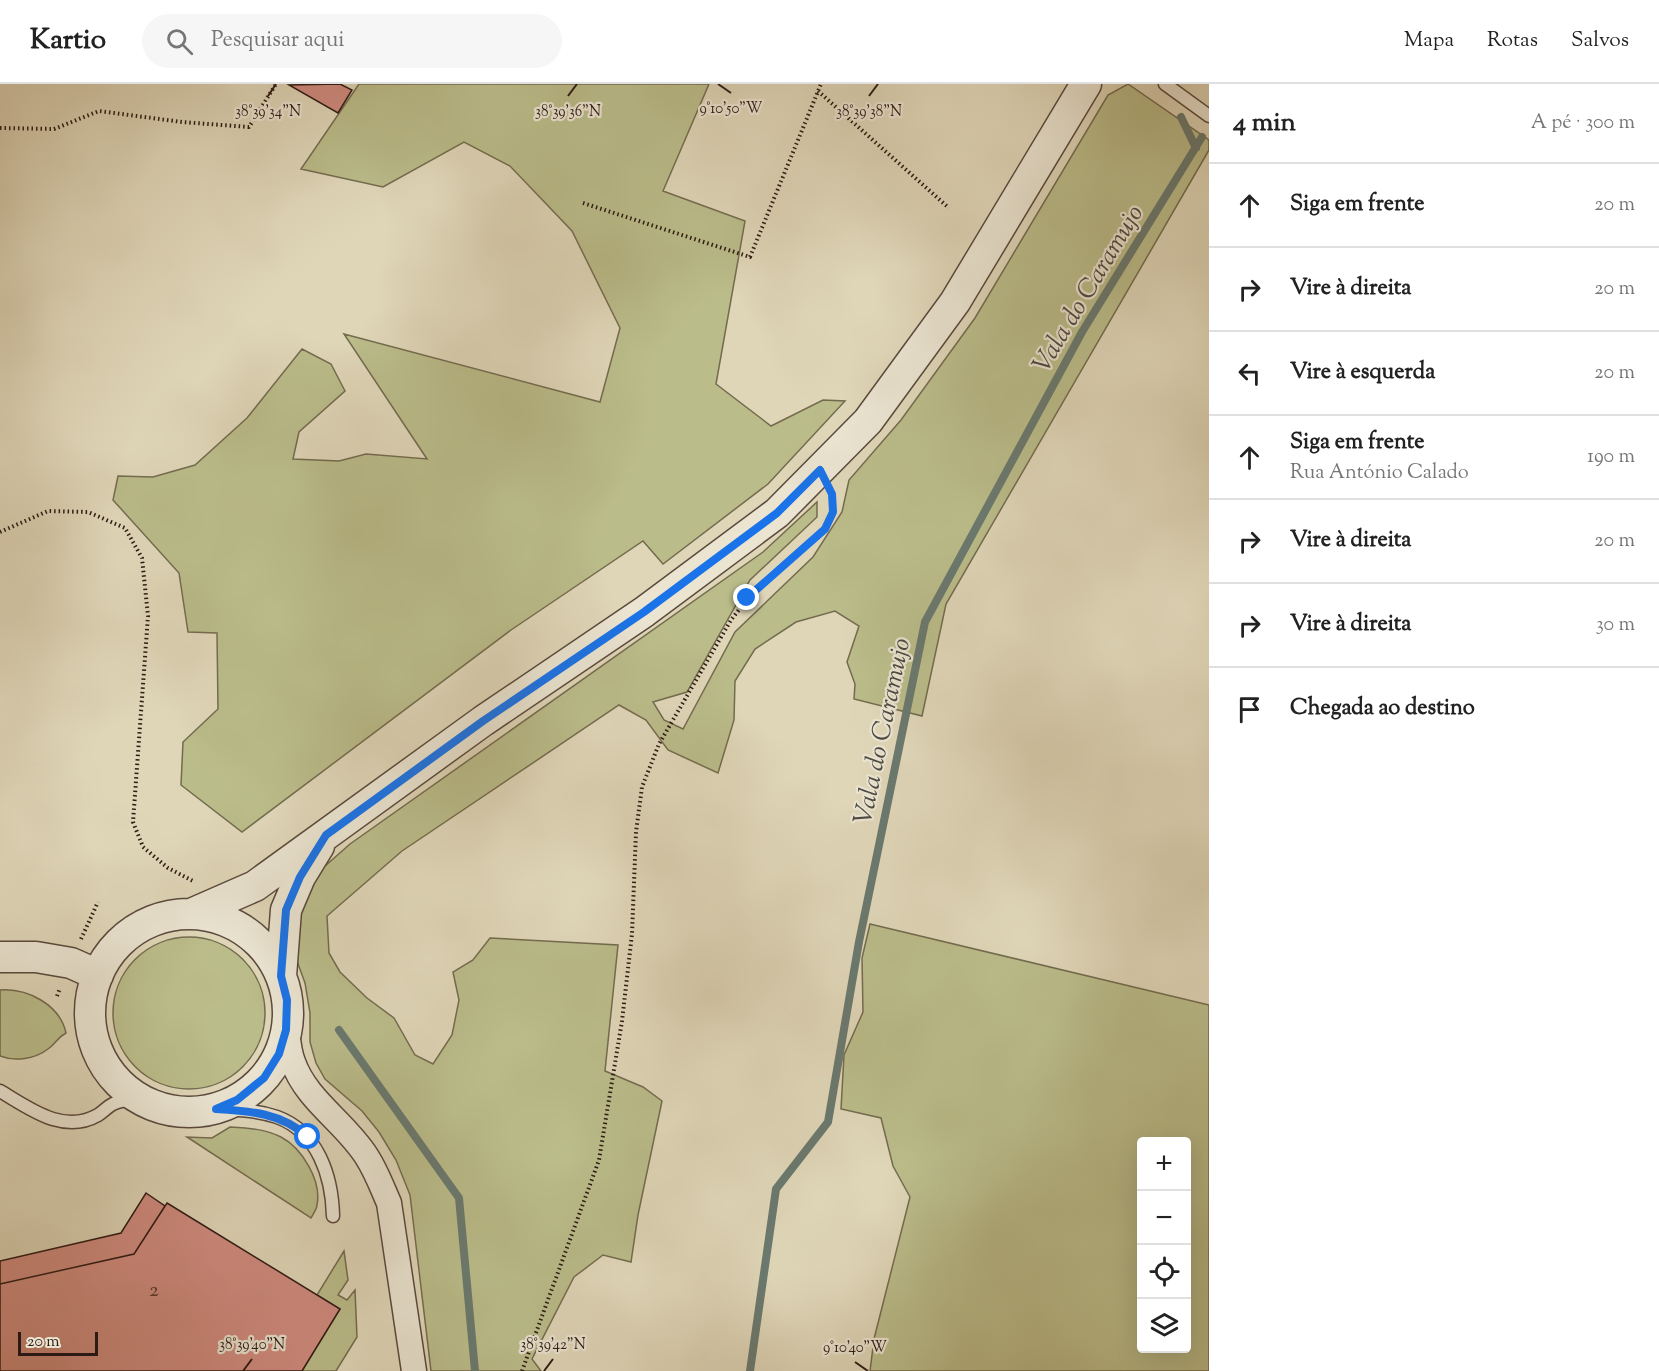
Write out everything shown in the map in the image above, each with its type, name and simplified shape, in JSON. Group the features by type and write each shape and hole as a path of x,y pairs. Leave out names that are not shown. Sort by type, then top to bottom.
{"street":[{"path":"191,914 255,886 483,721 663,598 777,513 868,421 955,302 1086,84"},
{"path":"281,976 286,910 300,877 326,835"},
{"path":"286,1030 279,1054 264,1078 237,1100 216,1109 191,1113 165,1110 140,1100 117,1082 103,1064 91,1029 91,1001 98,975 126,937 155,920 191,914 215,917 238,927 265,950 281,976 287,1000 286,1030 290,1055 299,1075 315,1097 366,1155 389,1203 414,1371"},
{"path":"0,957 36,957 71,963 98,975"},
{"path":"401,1292 401,1371"}],"lane":[{"path":"1165,84 1209,116"},
{"path":"0,1091 47,1118 72,1123 98,1115 113,1104 124,1100 140,1100"},
{"path":"216,1109 248,1111 277,1117 299,1129 308,1137 320,1156 328,1176 333,1198 333,1216"}],"path":[{"path":"0,128 54,129 99,111 182,122 249,127 276,84"},
{"path":"583,203 750,257 821,84"},
{"path":"818,91 950,208"},
{"path":"522,1371 600,1160 631,945 636,832 642,787 658,744 731,620 747,598 825,529 833,512 832,494 820,470"},
{"path":"0,532 48,511 88,512 126,528 142,558 148,616 133,822 143,847 168,868 193,880 191,914"}],"green space":[{"path":"359,84 709,84 663,191 745,221 716,384 771,426 823,400 845,401 768,484 663,564 643,541 511,630 242,832 181,785 183,742 218,709 217,633 188,632 179,573 113,500 118,476 153,477 195,465 247,418 302,349 331,364 345,391 299,432 293,459 339,461 366,454 427,459 344,334 600,402 620,328 572,231 510,166 464,142 383,187 301,169"},
{"path":"1128,84 1209,140 1209,150 946,604 922,716 854,699 855,684 847,662 859,626 835,611 796,622 755,649 735,681 734,720 718,773 668,750 646,720 619,705 402,851 327,916 329,953 340,972 367,998 394,1018 415,1055 433,1064 452,1035 459,1000 453,972 473,960 490,938 618,945 605,1071 643,1087 662,1101 638,1215 631,1262 603,1255 574,1277 532,1359 541,1371 431,1371 410,1195 396,1160 379,1132 362,1111 325,1079 316,1063 310,1042 310,1013 305,983 297,961 295,939 300,905 311,884 324,867 350,844 763,552 817,502 817,517 750,580 687,692 653,702 664,720 683,729 735,632 813,557 842,512 849,480 901,420 975,318 1108,95"},
{"path":"870,924 1209,1005 1209,1371 870,1371 874,1339 910,1197 893,1166 881,1118 841,1109 844,1055 863,1012 862,958"},
{"path":"189,937 218,943 231,950 242,960 252,971 259,984 265,1013 259,1042 252,1055 242,1066 231,1076 218,1083 189,1089 160,1083 147,1076 136,1066 126,1055 119,1042 113,1013 119,984 126,971 136,960 147,950 160,943"},
{"path":"0,990 21,992 41,1000 57,1014 66,1033 51,1047 37,1055 18,1059 0,1056"},
{"path":"230,1127 269,1132 289,1142 296,1149 309,1166 316,1186 317,1207 311,1218 187,1137 212,1138"},
{"path":"344,1251 348,1280 338,1295 347,1300 355,1290 357,1337 336,1371 302,1371 340,1309 317,1295"}],"building":[{"path":"340,84 352,90 338,113 289,85"},
{"path":"146,1193 165,1206 134,1254 0,1284 0,1261 121,1233"},
{"path":"167,1203 340,1309 302,1371 0,1371 0,1284 134,1254"},
{"path":"167,1203 340,1309 302,1371 0,1371 0,1284 134,1254"}],"waterway":[{"name":"Vala do Caramujo","path":"1181,117 1196,148"},
{"name":"Vala do Caramujo","path":"750,1371 776,1189 828,1122 859,942 925,622 1082,332 1202,137"},
{"name":"Vala do Caramujo","path":"339,1030 459,1198 475,1371"}],"route":[{"path":"308,1137 299,1129 277,1117 248,1111 216,1109 237,1100 264,1078 279,1054 286,1030 287,1000 281,976 286,910 300,877 326,835 483,721 644,612 777,513 820,470 832,494 833,512 825,529 747,598"}]}
